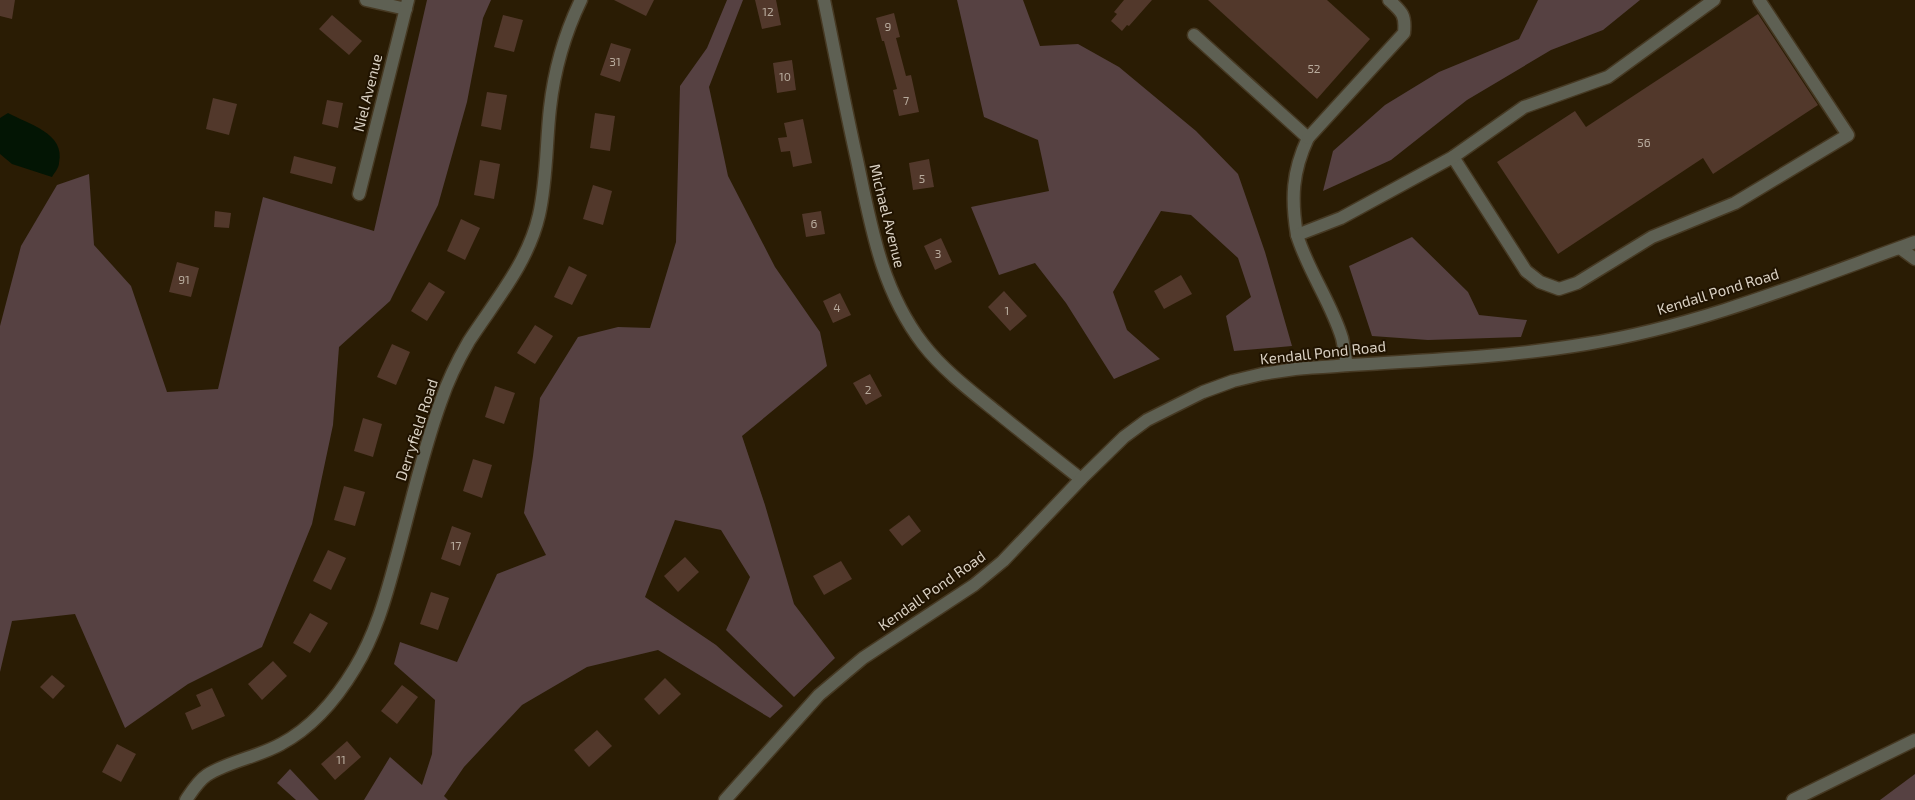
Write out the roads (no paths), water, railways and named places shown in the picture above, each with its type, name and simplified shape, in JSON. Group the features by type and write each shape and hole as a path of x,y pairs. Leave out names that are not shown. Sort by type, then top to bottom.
{"street":[{"path":"366,0 407,5"},
{"name":"Derryfield Road","path":"186,800 207,775 279,745 310,724 340,690 364,653 374,633 441,401 468,343 510,282 528,250 534,233 540,214 554,80 570,27 581,0"},
{"name":"Michael Avenue","path":"824,0 877,252 888,284 903,313 923,344 950,372 979,398 1081,480"},
{"path":"1347,365 1342,339 1336,323 1303,254 1293,210 1293,191 1298,164 1308,138 1404,33 1406,21 1401,11 1389,0"},
{"path":"1298,236 1341,218 1453,157 1524,107 1608,76 1714,0"},
{"path":"1453,157 1526,272 1540,282 1559,289 1577,283 1652,237 1736,202 1848,135 1760,0"},
{"name":"Niel Avenue","path":"359,194 407,5"},
{"path":"1194,35 1308,138"},
{"name":"Kendall Pond Road","path":"725,800 819,695 863,658 958,596 1003,561 1124,437 1147,420 1202,392 1262,374 1347,365 1530,352 1587,344 1644,332 1750,300 1915,242"},
{"path":"1900,248 1915,259"},
{"path":"1793,800 1915,740"}]}
